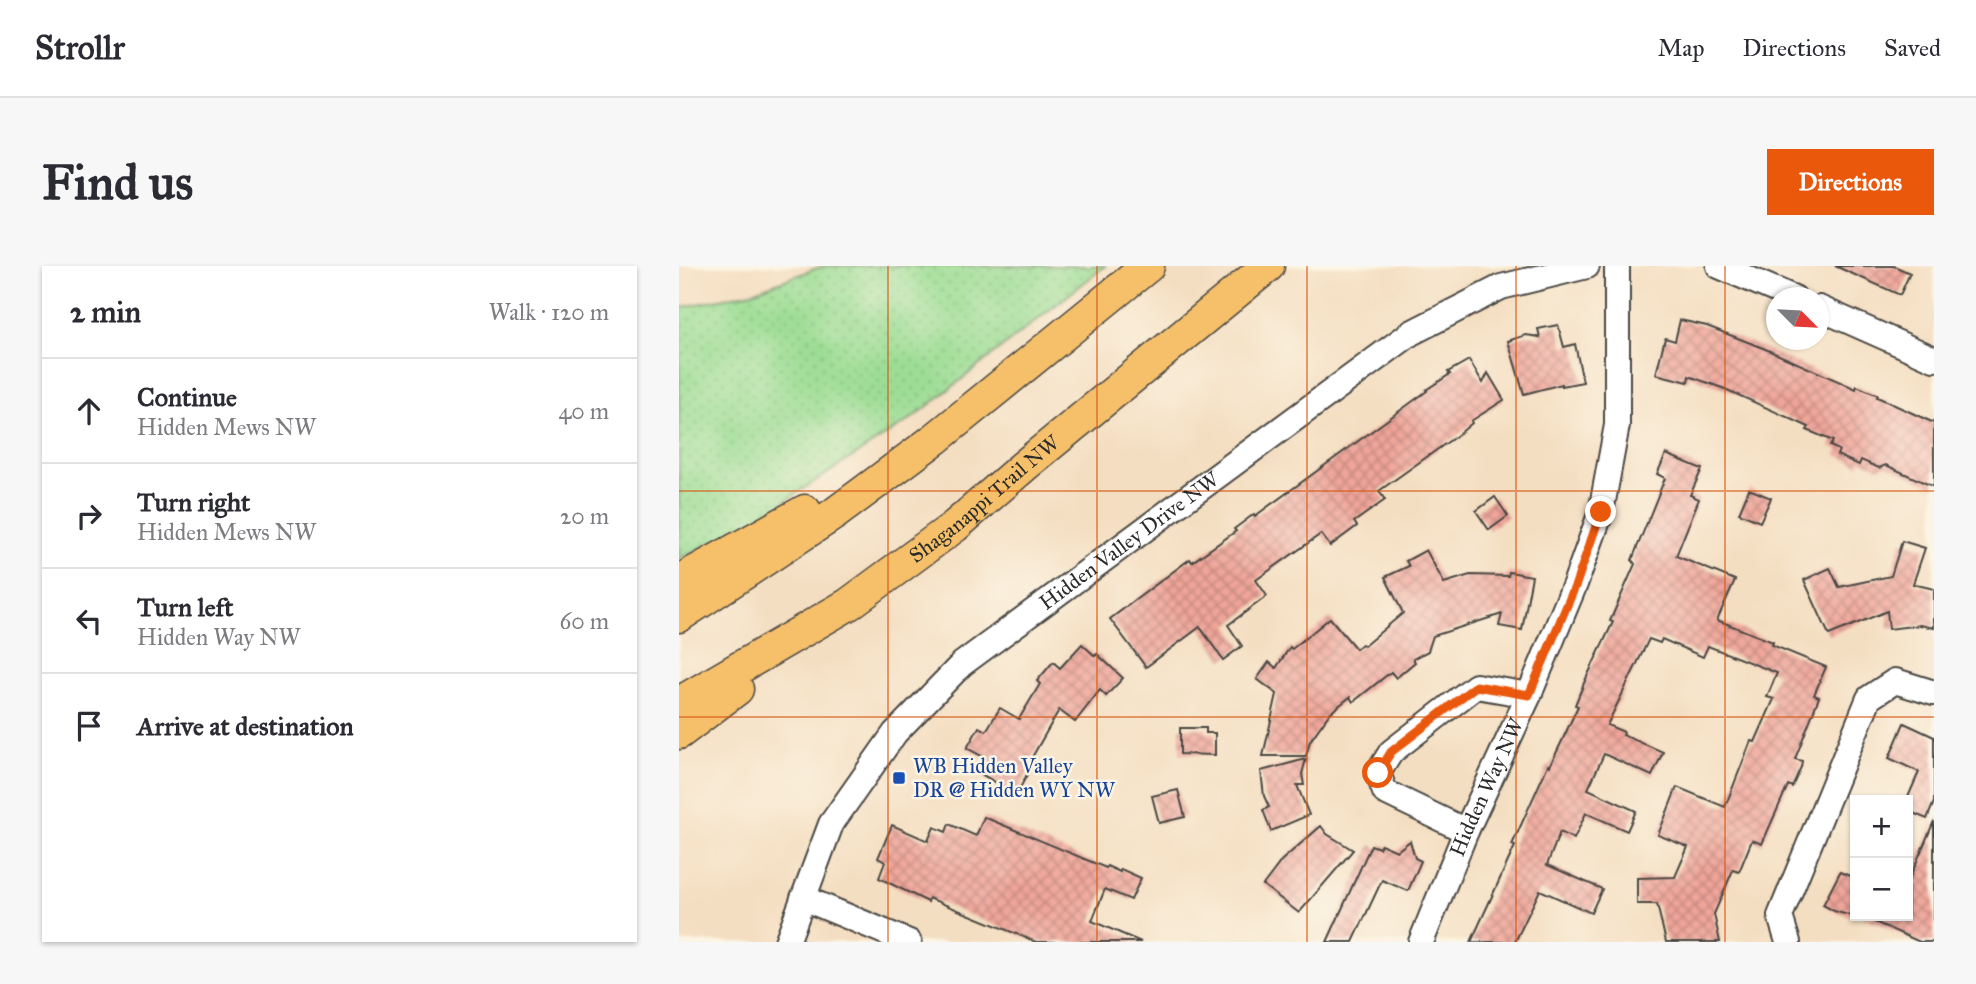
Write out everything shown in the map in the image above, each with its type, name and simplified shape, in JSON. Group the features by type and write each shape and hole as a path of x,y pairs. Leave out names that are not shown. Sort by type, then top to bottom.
{"main road":[{"path":"679,616 834,514 935,439 1148,266"},
{"name":"Shaganappi Trail NW","path":"679,703 849,604 955,526 1268,266"},
{"path":"679,581 935,439"},
{"path":"679,733 849,604"}],"street":[{"name":"Hidden Valley Drive NW","path":"787,942 831,824 895,733 962,664 1411,333 1501,287 1587,266"},
{"name":"Hidden Way NW","path":"1420,942 1466,831 1529,695 1576,584 1601,512 1617,425 1617,266"},
{"path":"1719,266 1768,287"},
{"path":"1829,312 1931,349"},
{"path":"1788,942 1780,916 1869,698 1895,681 1934,693"},
{"path":"1466,831 1385,792 1378,773 1391,752 1476,686 1529,695"},
{"path":"803,898 909,942"}],"green space":[{"path":"823,266 1105,266 914,417 757,519 679,559 679,308 752,292"}],"building":[{"path":"1835,266 1894,266 1910,273 1900,295"},
{"path":"1680,320 1707,326 1856,389 1857,386 1934,423 1934,487 1886,465 1879,468 1861,460 1859,465 1837,455 1839,450 1830,446 1833,441 1807,430 1809,427 1725,389 1689,376 1688,382 1656,374 1665,338 1675,341"},
{"path":"1558,325 1564,347 1575,344 1583,382 1562,384 1524,394 1508,341 1526,335 1540,337 1538,329"},
{"path":"1469,360 1483,383 1488,373 1504,400 1471,421 1459,434 1379,491 1385,500 1354,522 1357,526 1330,546 1321,534 1256,580 1267,596 1228,625 1242,646 1223,660 1200,627 1146,667 1110,619 1190,559 1192,562 1236,531 1234,529 1254,514 1255,516 1450,374 1448,372"},
{"path":"1666,454 1702,469 1690,495 1699,499 1676,556 1735,580 1717,620 1826,667 1814,695 1819,697 1795,759 1802,761 1801,767 1792,787 1788,785 1762,844 1752,840 1739,872 1733,870 1714,914 1720,942 1666,942 1657,904 1637,904 1637,878 1675,877 1688,847 1658,835 1677,787 1725,807 1751,741 1755,742 1774,699 1767,697 1777,673 1708,646 1703,657 1662,639 1660,643 1649,639 1607,725 1663,752 1652,776 1604,754 1588,789 1636,811 1627,831 1586,813 1574,839 1560,832 1547,865 1602,889 1591,913 1540,890 1515,942 1471,942 1613,622 1610,621 1635,564 1632,560 1665,478 1657,474"},
{"path":"1749,489 1771,498 1760,522 1739,513"},
{"path":"1495,497 1508,516 1489,530 1476,511"},
{"path":"1902,541 1925,548 1913,584 1934,589 1934,628 1920,625 1889,629 1887,611 1829,635 1804,580 1830,568 1839,587 1891,576"},
{"path":"1426,550 1444,583 1470,575 1508,576 1509,572 1532,576 1522,630 1499,626 1502,614 1433,636 1428,651 1413,659 1415,662 1396,678 1391,672 1353,702 1350,697 1330,713 1310,741 1306,756 1263,756 1277,694 1257,679 1269,662 1276,668 1290,647 1292,649 1330,618 1356,649 1362,644 1364,646 1403,613 1385,577 1409,566 1406,561"},
{"path":"1082,644 1123,678 1106,696 1100,690 1075,722 1059,710 1031,759 1034,761 1017,794 977,772 985,758 967,748 979,727 986,731 1000,708 1019,719 1040,684 1037,681 1053,662 1060,668"},
{"path":"1904,723 1934,737 1934,802 1927,819 1913,813 1913,795 1909,795 1919,772 1889,758"},
{"path":"1180,728 1206,728 1206,733 1215,733 1215,755 1180,754"},
{"path":"1306,759 1302,774 1304,785 1297,785 1309,815 1271,831 1263,810 1269,807 1264,796 1261,771"},
{"path":"1178,790 1185,817 1159,823 1152,796"},
{"path":"984,817 1106,868 1107,866 1120,872 1121,869 1141,878 1131,900 1105,889 1092,921 1141,942 1036,942 929,898 928,902 879,878 885,862 878,858 892,825 928,841 934,827 946,832 949,824 976,836"},
{"path":"1934,821 1934,942 1920,942 1872,921 1913,921 1913,870"},
{"path":"1321,826 1327,834 1353,850 1299,913 1263,885 1282,860"},
{"path":"1410,841 1415,858 1421,861 1408,891 1382,880 1353,942 1327,942 1371,845 1379,848 1381,844 1397,851"},
{"path":"1840,872 1850,876 1850,916 1823,905"}],"place":[{"name":"WB Hidden Valley DR @ Hidden WY NW","path":"899,778"}],"route":[{"path":"1378,773 1391,752 1476,686 1529,695 1576,584 1601,512"}]}
